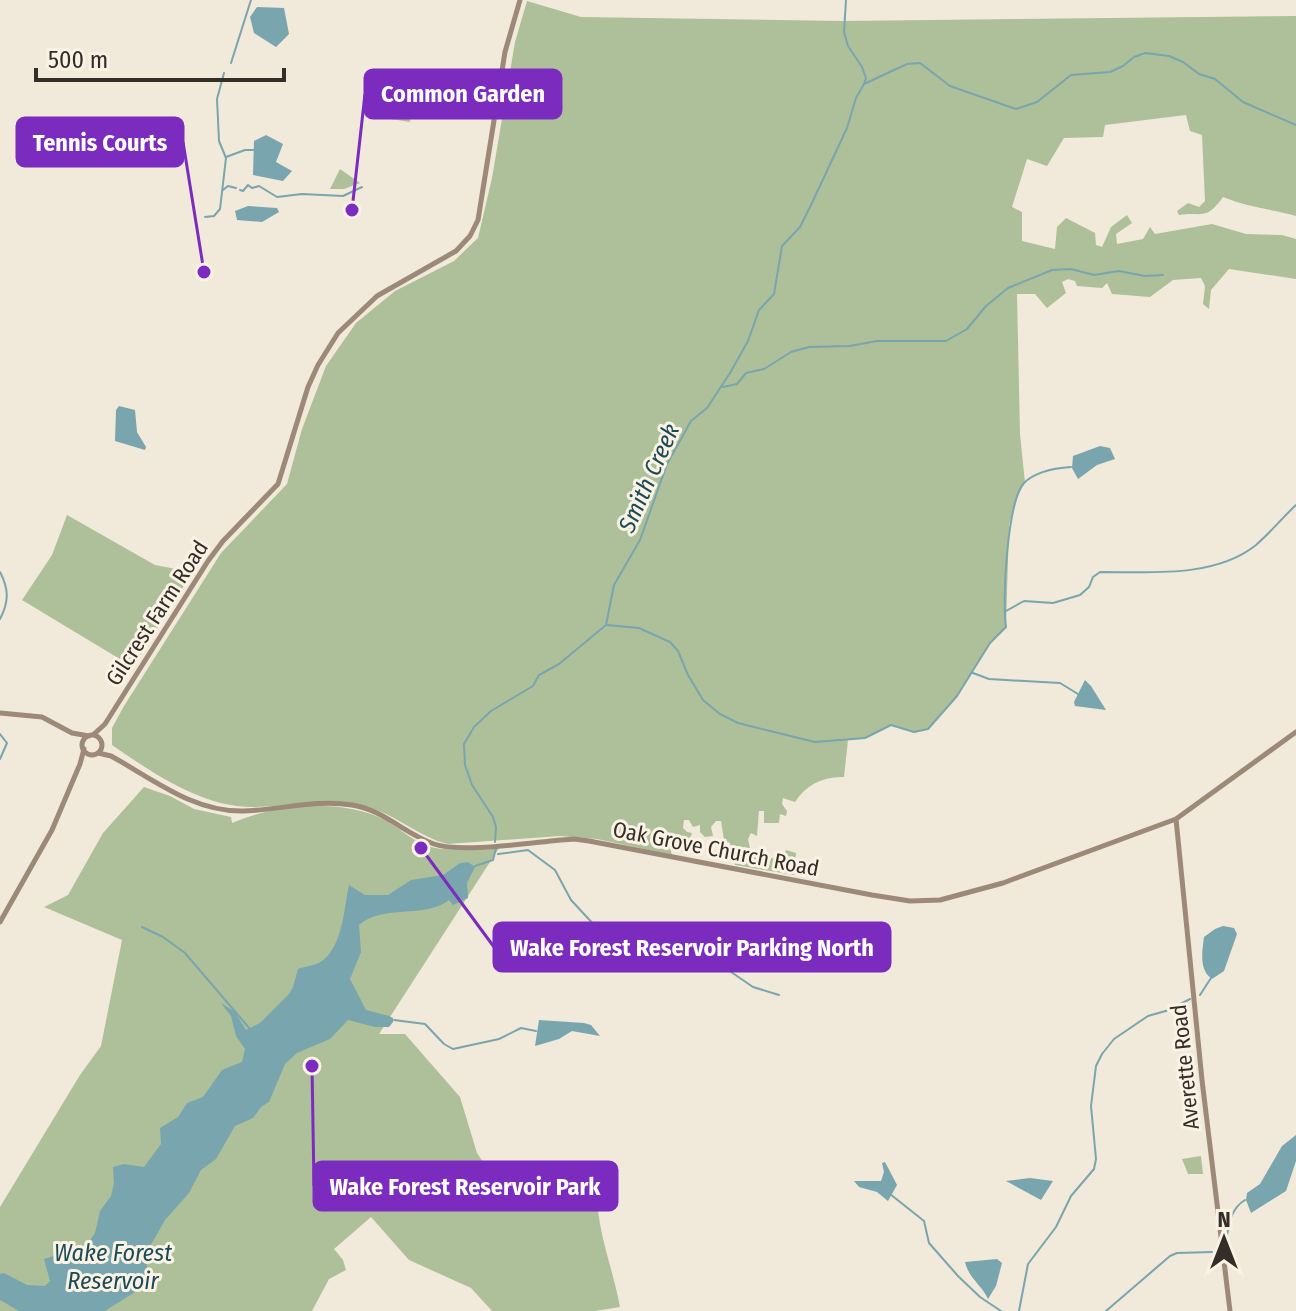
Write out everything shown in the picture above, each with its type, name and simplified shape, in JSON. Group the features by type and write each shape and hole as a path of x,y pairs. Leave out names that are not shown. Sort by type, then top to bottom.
{"main road":[{"name":"Gilcrest Farm Road","path":"0,922 52,830 80,764 84,739 105,724 223,541 278,484 308,387 338,333 377,296 456,251 470,236 478,220 505,52 520,0"},
{"path":"2,713 42,717 72,733 91,735"},
{"name":"Gilcrest Farm Road","path":"96,753 102,742 105,724"},
{"name":"Oak Grove Church Road","path":"83,747 111,756 186,799 224,810 339,803 369,809 422,839 447,847 574,839 910,901 940,900 973,892 1176,819 1296,732"},
{"path":"72,733 83,747"},
{"name":"Oak Grove Church Road","path":"91,735 102,742 111,756"},
{"path":"80,764 96,753"},
{"name":"Averette Road","path":"1176,819 1230,1311"}],"green space":[{"path":"527,1 581,17 843,21 1296,16 1296,216 1223,197 1207,213 1179,215 1177,211 1188,203 1199,207 1205,201 1202,135 1190,131 1186,115 1105,125 1103,137 1064,138 1047,166 1027,159 1012,207 1022,212 1022,241 1055,249 1057,227 1066,218 1095,233 1096,245 1102,247 1111,227 1127,215 1132,223 1116,234 1117,244 1143,239 1150,227 1155,234 1212,224 1246,234 1282,235 1296,239 1296,279 1229,269 1211,290 1209,309 1203,304 1205,286 1201,278 1173,280 1150,297 1112,294 1107,283 1102,288 1077,286 1075,281 1068,279 1062,282 1066,293 1047,308 1035,294 1017,294 1020,434 1025,483 1019,492 1009,525 1006,627 990,643 957,696 928,729 914,732 891,725 865,738 848,740 844,777 816,783 795,802 783,798 782,804 787,811 786,816 780,814 779,823 764,823 764,811 759,811 757,836 751,833 748,839 751,853 761,855 762,859 770,862 771,858 782,859 786,850 796,853 794,875 735,865 730,843 724,840 721,821 716,821 711,827 713,836 705,837 700,832 700,825 693,827 689,820 684,820 683,828 692,833 689,841 694,847 683,853 678,847 656,837 658,845 670,848 672,855 597,839 560,836 448,844 365,807 324,803 256,807 217,802 180,787 112,745 112,728 124,706 221,553 287,484 302,429 326,366 356,323 395,291 454,261 478,238 492,178 515,42"},
{"path":"375,97 393,99 392,107 411,110 410,122 391,119 391,115 372,111"},
{"path":"340,169 360,183 344,189 330,189"},
{"path":"67,515 155,565 176,569 193,566 190,576 133,667 22,600 52,555"},
{"path":"144,787 194,809 231,817 232,823 268,811 327,806 366,812 431,847 499,848 379,1034 405,1034 460,1097 477,1153 509,1201 597,1196 603,1238 620,1307 595,1311 492,1311 471,1288 409,1260 371,1217 334,1249 346,1270 329,1279 312,1311 0,1311 0,1207 101,1046 122,940 44,907 68,895 103,833"},
{"path":"1201,1156 1203,1174 1188,1174 1182,1159"}],"water":[{"path":"257,7 284,8 289,34 276,47 254,33 250,17"},
{"path":"266,135 283,144 276,162 292,171 283,181 253,175 254,141"},
{"path":"248,206 277,208 279,212 262,222 237,220 235,211"},
{"path":"119,406 135,410 137,432 145,450 115,441 116,410"},
{"path":"1100,446 1110,448 1115,459 1097,465 1078,479 1072,468 1073,456"},
{"path":"1085,680 1091,686 1106,710 1075,706"},
{"name":"Wake Forest Reservoir","path":"468,862 475,867 467,883 468,898 453,905 449,900 428,909 379,915 359,925 361,952 350,979 366,1010 389,1016 393,1022 389,1027 375,1027 348,1020 330,1039 297,1053 285,1064 269,1102 253,1118 235,1126 216,1159 201,1170 189,1193 165,1220 148,1250 149,1283 105,1311 19,1311 0,1300 0,1274 4,1273 27,1285 45,1286 50,1281 44,1259 66,1246 76,1251 85,1248 95,1233 100,1211 111,1196 113,1167 124,1164 144,1167 161,1144 160,1128 178,1117 187,1103 203,1097 222,1070 242,1062 245,1049 236,1036 231,1016 221,1003 235,1012 246,1030 260,1023 289,994 298,969 319,963 329,954 342,926 349,885 365,895 388,895 411,880 443,875 460,863"},
{"path":"1223,926 1234,928 1237,934 1224,971 1212,979 1203,966 1204,937"},
{"path":"539,1020 584,1023 591,1025 600,1036 572,1031 559,1039 535,1046"},
{"path":"1296,1135 1296,1161 1286,1191 1251,1213 1247,1193 1260,1184 1282,1146"},
{"path":"885,1162 897,1185 888,1201 877,1192 859,1187 854,1181 881,1181 884,1172 882,1163"},
{"path":"1030,1178 1053,1181 1041,1200 1006,1181"},
{"path":"997,1259 1002,1263 996,1286 988,1299 969,1273 965,1262"}],"waterway":[{"path":"231,63 251,0"},
{"name":"Smith Creek","path":"495,842 493,817 472,785 465,765 464,744 474,727 491,711 533,686 539,675 559,664 606,625 614,585 640,540 667,464 691,421 707,408 730,373 748,341 759,310 774,294 782,246 800,227 847,128 856,98 864,84 866,78 862,67 848,46 844,32 846,0"},
{"path":"864,84 907,64 920,63 950,86 1016,109 1037,102 1071,75 1110,72 1145,53 1169,56 1183,62 1199,74 1215,79 1243,102 1296,125"},
{"path":"205,217 214,216 220,209 226,158 219,141 217,99 224,73"},
{"path":"226,157 255,150"},
{"path":"240,190 243,191 248,185 252,188 259,186 277,197 302,194 343,196 362,187"},
{"path":"223,190 228,186 236,188"},
{"path":"723,387 737,384 746,373 764,369 791,352 809,347 850,346 877,341 946,341 967,329 986,306 1008,288 1052,270 1071,269 1094,275 1119,271 1145,276 1163,275"},
{"path":"607,625 639,628 670,642 678,651 703,700 738,723 815,742 865,738 891,725 914,732 928,729 957,696 990,643 1006,627 1007,552 1013,510 1024,483 1034,476 1071,467"},
{"path":"1006,611 1024,601 1053,603 1080,595 1100,572 1181,571 1221,563 1240,556 1256,545 1296,505"},
{"path":"0,572 7,596 0,619"},
{"path":"973,673 989,679 1060,683 1078,694"},
{"path":"0,734 7,743 0,759"},
{"name":"Smith Creek","path":"475,866 493,860 496,848"},
{"path":"498,854 528,850 555,870 571,900 609,941 668,957 715,961 753,987 779,995"},
{"path":"142,927 185,953 250,1029"},
{"path":"1200,995 1211,978"},
{"path":"1019,1311 1028,1264 1056,1227 1071,1196 1094,1169 1096,1159 1091,1106 1096,1066 1102,1054 1114,1039 1148,1016 1190,999"},
{"path":"394,1020 425,1024 453,1049 499,1039 521,1028 536,1031"},
{"path":"890,1194 924,1221 929,1243 958,1276 1001,1311"},
{"path":"1226,1241 1233,1213 1245,1200"},
{"path":"1106,1311 1170,1256 1212,1252"}],"place":[{"name":"Common Garden","path":"352,210"},
{"name":"Tennis Courts","path":"204,272"},
{"name":"Wake Forest Reservoir Parking North","path":"421,848"},
{"name":"Wake Forest Reservoir Park","path":"312,1066"}]}
